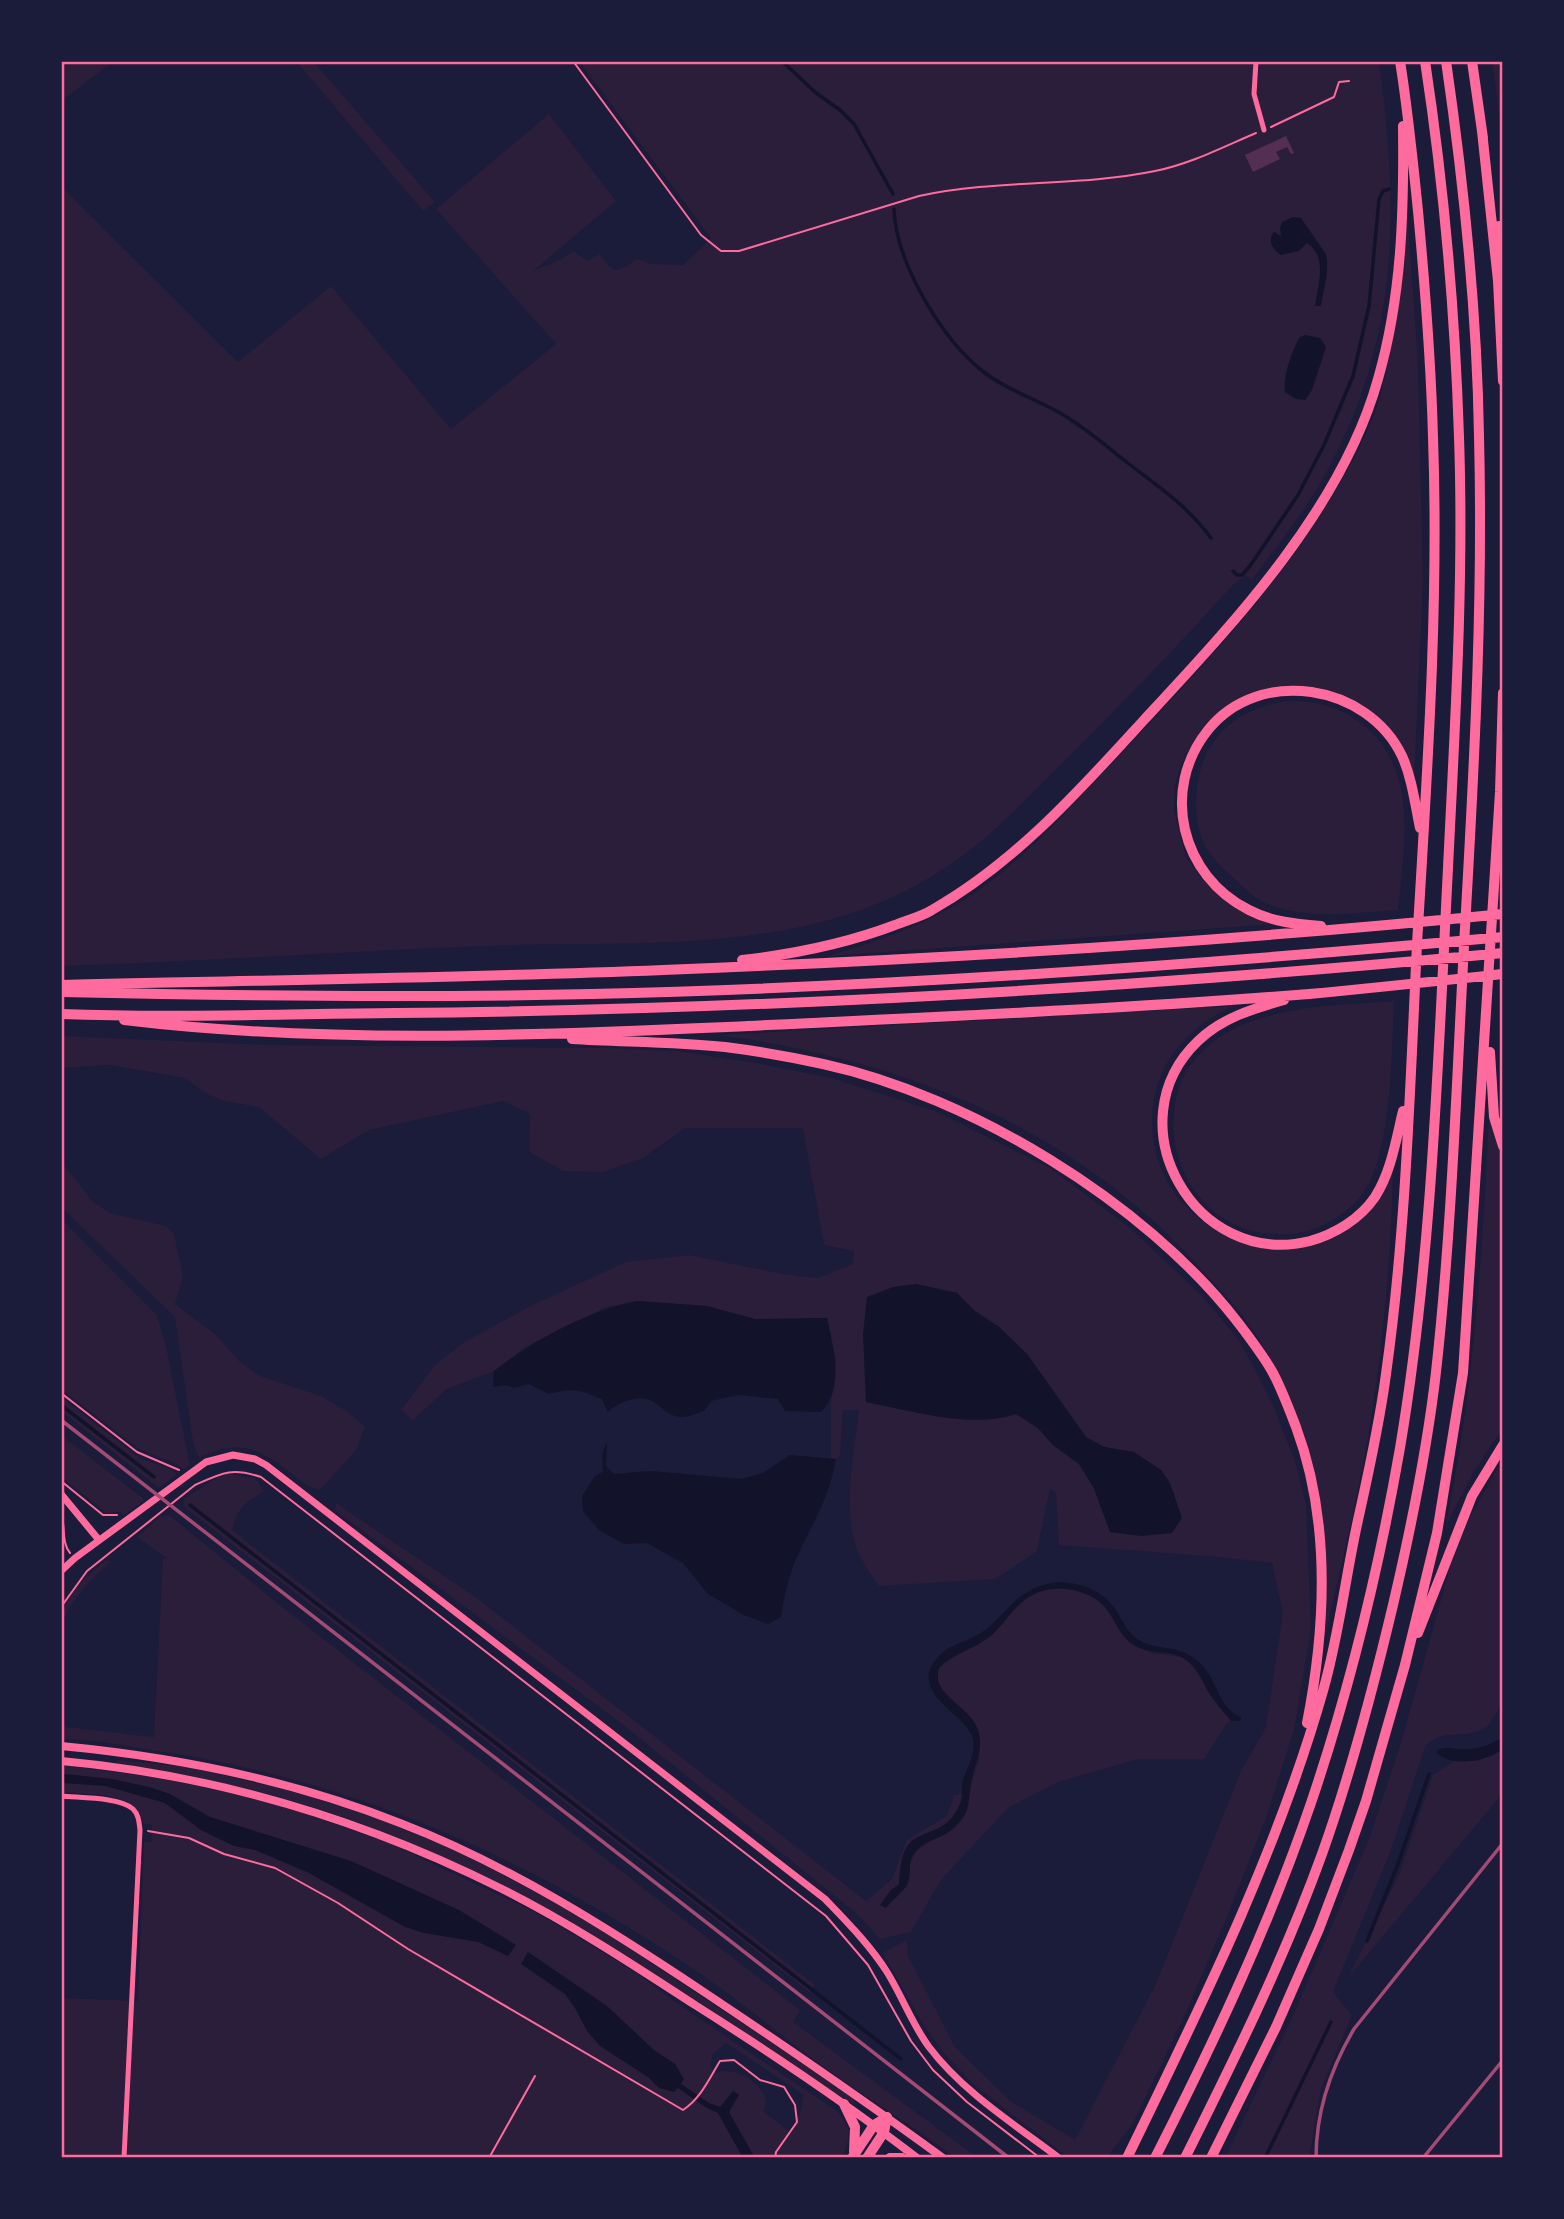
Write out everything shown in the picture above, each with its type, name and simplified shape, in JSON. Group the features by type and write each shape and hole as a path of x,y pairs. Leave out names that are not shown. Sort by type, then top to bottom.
{"highway":[{"path":"1127,2158 1200,2008 1270,1847 1299,1764 1325,1684 1340,1618 1386,1378 1399,1251 1414,1014 1434,572 1434,440 1426,289 1400,61"},
{"path":"1155,2158 1227,2013 1280,1886 1328,1751 1360,1639 1384,1531 1411,1374 1427,1222 1440,1012 1460,571 1459,439 1452,288 1437,139 1425,61"},
{"path":"1185,2158 1254,2020 1322,1853 1355,1754 1410,1531 1436,1375 1449,1237 1477,707 1480,580 1479,434 1472,290 1458,146 1446,61"},
{"path":"1472,61 1503,250"},
{"path":"660,970 800,953 866,936 930,912 990,873 1085,785 1186,675 1259,590 1304,531 1351,451 1378,381 1398,291 1404,197 1403,79"},
{"path":"1482,131 1498,281 1503,382"},
{"path":"1359,929 1271,920 1249,911 1214,886 1198,863 1186,837 1181,808 1184,780 1191,758 1210,727 1234,708 1272,693 1315,692 1353,704 1372,717 1402,756 1423,842"},
{"path":"1211,2158 1276,2027 1319,1929 1366,1801 1405,1665 1437,1533 1463,1373 1501,787 1503,693"},
{"path":"61,985 660,970 967,956 1359,929 1503,914"},
{"path":"61,992 322,997 606,994 976,979 1323,954 1503,937"},
{"path":"61,1014 492,1012 748,1006 975,995 1327,970 1503,953"},
{"path":"76,1014 209,1030 417,1037 508,1036 981,1015 1310,994 1503,975"},
{"path":"1310,994 1253,1008 1216,1027 1191,1048 1171,1081 1163,1123 1167,1154 1177,1182 1194,1206 1206,1217 1243,1238 1274,1244 1303,1243 1318,1239 1346,1225 1367,1206 1383,1181 1409,1087"},
{"path":"1487,1007 1494,1117 1503,1146"},
{"path":"508,1036 724,1047 826,1065 875,1079 961,1112 1008,1135 1078,1177 1170,1249 1217,1297 1272,1373 1296,1428 1310,1473 1321,1549 1321,1628 1318,1663 1299,1764"},
{"path":"1405,1665 1472,1496 1503,1445"},
{"path":"844,2104 856,2132 853,2156"},
{"path":"853,2156 887,2117"},
{"path":"867,2158 879,2129"},
{"path":"890,2158 902,2158"}],"main road":[{"path":"61,1746 128,1753 226,1771 337,1801 400,1822 439,1839 508,1872 589,1918 777,2040 943,2158"},
{"path":"61,1761 142,1770 243,1791 353,1825 431,1856 501,1889 581,1933 744,2036 917,2158"}],"street":[{"path":"1256,61 1254,94 1264,130"},
{"path":"61,1571 206,1462 233,1455 256,1459 814,1891 854,1928 887,1972 929,2046 949,2070 993,2109 1059,2158"},
{"path":"61,1494 99,1540"},
{"path":"61,1796 116,1801 131,1808 138,1817 140,1830 124,2158"}],"path":[{"path":"573,61 701,235 721,251 739,251 946,190 1080,181 1157,171 1200,157 1264,130 1334,97 1339,82 1349,81"},
{"path":"61,1393 137,1452 171,1465 186,1476"},
{"path":"61,1607 88,1571 195,1485 215,1475 231,1472 261,1477 826,1916 868,1965 911,2041 933,2070 967,2102 1040,2158"},
{"path":"61,1481 103,1515 120,1515 135,1532"},
{"path":"61,1514 65,1524 64,1541 88,1571"},
{"path":"140,1830 189,1838 224,1854 275,1868 683,2110 693,2104 720,2061 734,2060 760,2080 784,2087 795,2105 797,2122 776,2151 775,2158"},
{"path":"489,2158 535,2076"}],"shaded area":[{"path":"61,61 114,61 61,101"},
{"path":"296,61 313,61 435,202 423,211"},
{"path":"579,61 1379,61 1390,170 1388,273 1368,374 1350,424 1325,475 1252,580 1246,575 1233,585 1146,678 1015,810 955,861 887,900 833,919 776,932 719,939 661,943 433,948 61,966 61,186 238,362 331,286 451,429 556,344 436,209 549,114 616,201 533,271 574,251 587,261 600,254 608,266 616,270 637,259 652,264 683,265 711,238"},
{"path":"1492,61 1503,61 1503,141"},
{"path":"1407,206 1418,364 1423,582 1414,783 1405,756 1364,708 1275,688 1204,728 1181,765 1175,785 1174,811 1186,857 1202,879 1221,898 1277,924 828,956 921,923 956,905 1013,864 1067,811 1224,642 1289,561 1345,475 1377,407 1399,304"},
{"path":"1293,217 1301,218 1326,255 1327,274 1321,306 1315,306 1320,263 1313,249 1307,243 1299,251 1280,255 1271,244 1274,232 1281,236 1282,222"},
{"path":"1305,335 1320,338 1326,347 1312,390 1305,400 1296,399 1285,392 1285,385 1293,351 1299,338"},
{"path":"1291,701 1328,706 1353,717 1380,742 1393,763 1404,810 1398,910 1325,914 1272,906 1256,898 1217,862 1207,849 1198,824 1196,797 1204,759 1213,743 1237,719 1271,705"},
{"path":"1394,1001 1389,1095 1382,1144 1369,1183 1358,1199 1330,1222 1292,1234 1271,1234 1244,1229 1221,1217 1202,1199 1187,1178 1177,1154 1173,1128 1175,1102 1184,1076 1195,1059 1228,1032 1264,1017 1319,1007"},
{"path":"1233,1006 1213,1017 1181,1044 1160,1078 1154,1098 1154,1143 1160,1166 1185,1206 1215,1229 1246,1243 1262,1245 1329,1238 1341,1234 1352,1224 1393,1165 1387,1287 1378,1369 1366,1450 1327,1631 1307,1444 1293,1407 1277,1371 1245,1319 1158,1225 1105,1181 1047,1143 987,1111 923,1084 857,1063 789,1047 719,1035"},
{"path":"61,1036 268,1045 604,1048 676,1051 756,1063 831,1078 935,1111 1050,1168 1130,1228 1201,1295 1238,1339 1273,1405 1296,1464 1306,1504 1311,1629 1294,1730 1266,1818 1183,2019 1132,2125 1106,2158 1069,2158 973,2084 944,2053 923,2024 884,1952 907,1940 908,1956 955,2047 1010,2101 1075,2140 1156,1984 1241,1771 1266,1727 1283,1613 1272,1563 1059,1545 1056,1493 1050,1488 1037,1551 995,1579 879,1586 861,1558 851,1524 850,1485 859,1410 843,1410 840,1456 831,1459 831,1402 836,1360 827,1318 755,1319 707,1306 637,1301 606,1307 527,1346 494,1371 447,1389 413,1420 401,1410 435,1365 463,1343 530,1306 626,1262 689,1255 783,1274 818,1278 853,1264 854,1251 824,1245 803,1128 685,1128 643,1158 603,1172 563,1171 529,1152 530,1114 503,1101 369,1130 321,1159 259,1107 223,1101 204,1092 185,1078 110,1065 61,1068","holes":["916,1284 957,1293 1027,1354 1086,1437 1104,1447 1134,1452 1103,1514 1094,1488 1079,1464 1053,1445 1038,1428 1016,1414 979,1420 960,1419 866,1402 866,1384"]},
{"path":"1489,1119 1503,1157 1503,1428 1474,1471 1445,1528 1470,1376 1480,1273"},
{"path":"61,1161 93,1202 110,1213 166,1226 174,1234 183,1277 175,1304 216,1335 239,1361 260,1376 321,1396 348,1412 365,1427 356,1450 320,1490 304,1483 269,1457 248,1449 225,1448 199,1458 193,1442 175,1317 61,1207"},
{"path":"61,1219 157,1315 190,1465 184,1469 139,1449 61,1389"},
{"path":"916,1284 957,1293 975,1311 999,1327 1027,1354 1086,1437 1104,1447 1134,1452 1161,1470 1170,1483 1182,1518 1172,1533 1141,1536 1110,1532 1094,1488 1079,1464 1053,1445 1038,1428 1016,1414 979,1420 960,1419 866,1402 863,1334 867,1297 893,1287"},
{"path":"637,1301 707,1306 755,1319 827,1318 835,1367 833,1391 828,1402 821,1412 785,1411 778,1399 738,1395 711,1401 704,1411 682,1417 674,1416 645,1399 626,1401 608,1412 602,1399 582,1392 570,1390 549,1394 529,1384 514,1388 507,1385 493,1387 494,1371 527,1348 580,1320"},
{"path":"61,1397 141,1459 169,1468 177,1474 159,1488 61,1411"},
{"path":"61,1435 145,1500 124,1515 120,1512 107,1513 61,1477"},
{"path":"607,1441 606,1466 614,1474 650,1471 741,1479 763,1473 790,1455 836,1459 824,1500 793,1566 781,1617 768,1624 744,1615 708,1594 683,1563 647,1543 624,1544 599,1530 583,1511 582,1496 595,1476 603,1472 602,1455"},
{"path":"1503,1459 1503,1703 1489,1724 1479,1731 1440,1737 1425,1747 1391,1850 1333,1992 1352,2015 1321,2089 1309,2158 1225,2158 1292,2018 1369,1839 1401,1743 1451,1564 1470,1517"},
{"path":"228,1474 255,1478 264,1491 243,1507 232,1530 815,1985 809,1992 183,1506 184,1499 216,1478"},
{"path":"336,1503 478,1599 866,1901 892,1879 907,1840 947,1816 954,1795 963,1794 959,1807 950,1820 937,1831 924,1834 902,1858 900,1884 890,1891 895,1896 902,1891 909,1877 915,1852 930,1841 943,1836 963,1818 968,1809 980,1744 972,1719 940,1687 937,1678 939,1668 988,1638 1021,1603 1038,1592 1067,1589 1086,1594 1100,1603 1120,1629 1145,1650 1178,1656 1188,1661 1231,1721 1204,1759 1138,1759 1058,1782 1008,1808 941,1880 911,1932 880,1939 857,1914 622,1724 336,1511"},
{"path":"169,1515 281,1606 800,2010 793,2022 978,2158 956,2158 834,2074 729,1994 654,1943 524,1869 457,1838 316,1786 244,1767 116,1744 61,1739 61,1718 66,1727 154,1737 163,1558 168,1559 137,1537 160,1517"},
{"path":"106,1560 111,1562 82,1591 61,1626 70,1597"},
{"path":"1059,1582 1083,1586 1104,1597 1137,1639 1153,1646 1184,1652 1200,1663 1223,1701 1241,1717 1241,1721 1231,1721 1211,1696 1192,1665 1173,1654 1147,1650 1132,1644 1122,1634 1107,1609 1096,1599 1068,1589 1038,1592 1017,1607 988,1638 939,1668 939,1684 943,1691 972,1719 979,1736 979,1752 967,1808 954,1828 918,1849 912,1858 907,1885 903,1891 886,1908 880,1905 899,1884 903,1857 911,1841 941,1827 956,1813 972,1755 974,1745 969,1730 933,1692 929,1681 930,1669 944,1652 985,1630 1025,1593"},
{"path":"1503,1737 1503,1749 1488,1757 1461,1761 1444,1758 1437,1753 1444,1748 1483,1747"},
{"path":"1503,1749 1503,1793 1348,1978 1399,1875 1433,1775 1456,1760 1476,1761"},
{"path":"118,1760 189,1767 308,1795 385,1821 454,1850 556,1903 615,1939 856,2099 853,2105 625,1956 506,1889 446,1859 351,1820 285,1799 219,1782 117,1763"},
{"path":"61,1765 160,1778 258,1799 391,1844 529,1909 638,1974 837,2111 845,2122 848,2133 845,2151 841,2158 61,2158 61,1998 138,2001 144,1842 151,1842 152,1825 143,1823 140,1813 133,1805 123,1800 61,1792 61,1781 106,1786 153,1799 154,1789 112,1779 63,1774 61,1776","holes":["726,2043 804,2095 800,2114 790,2132 764,2112 764,2094 753,2082 731,2071 717,2073 710,2067 713,2054"]},
{"path":"63,1774 112,1779 149,1787 170,1794 210,1817 351,1861 459,1910 516,1945 508,1956 478,1942 405,1927 309,1873 255,1850 234,1846 201,1830 165,1803 106,1786 62,1783"},
{"path":"528,1952 607,2006 654,2050 675,2064 684,2079 681,2084 709,2103 720,2107 733,2091 739,2095 729,2112 755,2158 743,2158 718,2113 678,2088 674,2092 659,2088 648,2077 600,2046 587,2031 565,1994 521,1964"}],"building":[{"path":"1286,136 1294,153 1291,154 1287,147 1276,152 1280,159 1253,172 1245,155"}],"waterway":[{"path":"782,61 854,124 893,194"},
{"path":"1233,571 1242,575 1250,566 1298,495 1324,445 1353,376 1369,306 1379,199 1383,191 1389,189"},
{"path":"894,209 903,253 912,276 938,321 969,359 994,379 1085,429 1171,496 1211,538"},
{"path":"61,1405 154,1477"},
{"path":"190,1505 901,2059"},
{"path":"1367,1941 1398,1864 1429,1774"},
{"path":"1265,2158 1331,2022"}],"railway":[{"path":"61,1420 1009,2158"},
{"path":"1316,2158 1326,2091 1338,2059 1354,2029 1503,1843"},
{"path":"1423,2158 1503,2060"}]}
